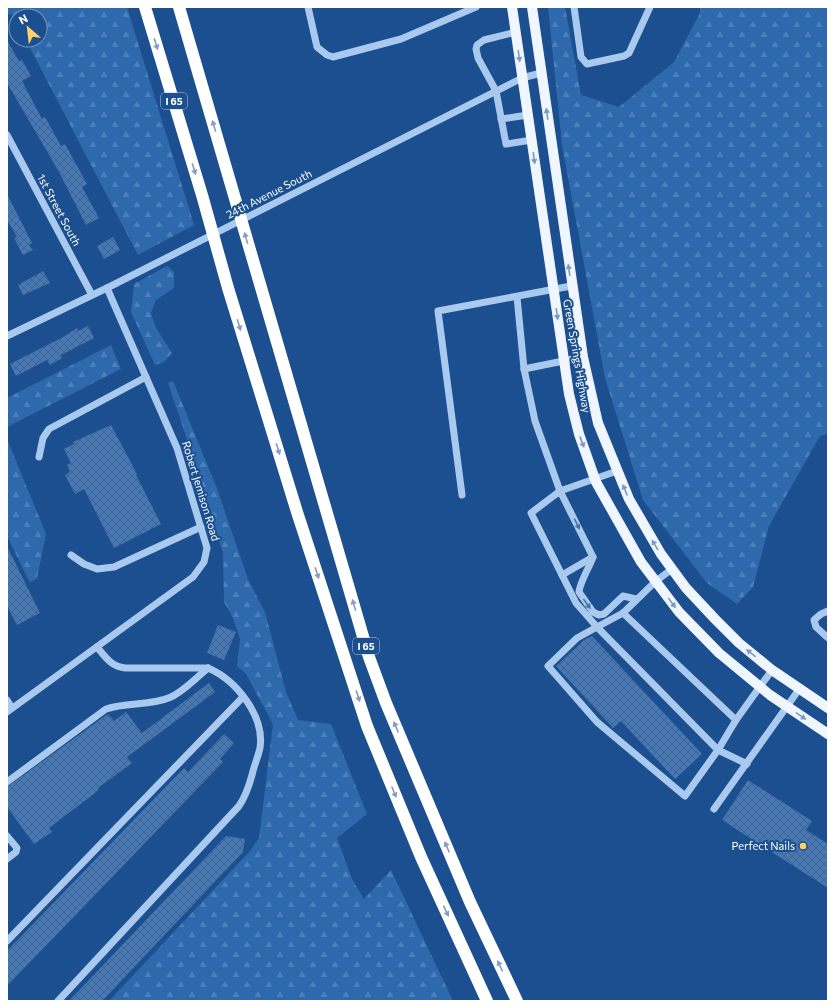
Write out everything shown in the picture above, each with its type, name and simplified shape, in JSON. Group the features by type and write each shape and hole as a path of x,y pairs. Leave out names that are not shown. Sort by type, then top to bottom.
{"highway":[{"name":"I 65","path":"145,7 202,195 228,288 297,512 367,726 421,857 487,1001"},
{"name":"I 65","path":"179,7 369,657 386,703 470,902 517,1001"}],"main road":[{"name":"Green Springs Highway","path":"512,7 568,394 579,434 595,479 641,562 679,612 719,653 770,695 828,734"},
{"name":"Green Springs Highway","path":"532,7 571,286 583,357 598,424 617,471 639,518 686,588 739,643 772,670 828,708"}],"street":[{"path":"308,7 317,47 327,55 333,57 401,39 476,7"},
{"path":"574,7 581,57 587,64 624,56 629,53 650,7"},
{"path":"516,32 484,40 477,45 476,53 496,91 506,144 532,140"},
{"name":"24th Avenue South","path":"7,336 107,288 522,78 541,73"},
{"path":"501,120 528,115"},
{"name":"1st Street South","path":"7,135 92,295"},
{"path":"462,495 438,312 554,291 571,286"},
{"name":"Robert Jemison Road","path":"10,710 193,577 204,562 207,548 177,448 107,288"},
{"path":"517,297 524,369 535,421 560,491 593,557 588,572 580,586 579,592 593,612 599,615 604,614 623,596 636,599"},
{"path":"524,369 583,357"},
{"path":"39,457 43,438 49,429 146,377"},
{"path":"617,471 560,491 531,513 576,602 597,627 718,750 747,764"},
{"path":"71,555 84,564 97,569 114,567 201,527"},
{"path":"562,576 593,557"},
{"path":"672,569 656,581 623,612 577,638 548,666 597,722 685,796 718,750 736,720 772,670"},
{"path":"828,611 821,614 814,620 816,627 828,638"},
{"path":"623,612 736,720"},
{"path":"58,1001 245,797 260,747 259,732 254,714 243,697 229,681 218,672 208,668 116,667 110,663 97,647"},
{"path":"7,782 106,709 114,706 159,701 172,696 208,668"},
{"path":"714,809 800,688"},
{"path":"7,941 243,697"},
{"path":"7,700 10,710"},
{"path":"7,836 17,848 16,852 7,859"}],"green space":[{"path":"7,7 127,7 194,225 138,255 30,48 48,48 48,8 8,8 8,14"},
{"path":"548,7 565,7 581,95 619,107 674,62 700,13 700,7 828,7 828,434 820,436 769,526 753,587 737,604 707,583 643,500 605,378 562,145"},
{"path":"167,266 174,272 174,288 156,300 151,313 156,328 172,353 164,362 155,365 131,312 134,284"},
{"path":"111,345 121,369 7,427 7,398"},
{"path":"173,381 216,486 248,579 265,612 286,692 298,720 331,724 367,814 337,838 352,879 364,899 391,870 453,1001 109,1001 249,852 259,838 273,724 246,674 237,666 240,639 233,618 224,602 223,553 168,383"},
{"path":"7,439 46,534 37,578 30,583 7,536"}],"building":[{"path":"7,40 8,48 12,48 19,61 22,60 31,76 22,81 42,119 45,117 61,146 65,144 87,184 82,187 99,218 86,225 59,172 7,83"},
{"path":"7,194 32,243 29,245 33,250 23,255 14,238 17,237 7,220"},
{"path":"113,237 120,250 104,259 97,246"},
{"path":"43,271 50,283 23,295 18,285"},
{"path":"88,326 94,338 61,355 62,358 50,365 47,360 16,376 10,364 65,336 77,328 78,331"},
{"path":"111,425 161,524 114,548 84,489 75,494 65,475 70,472 67,465 71,463 64,449 74,444 73,442"},
{"path":"7,546 40,613 17,625 7,606"},
{"path":"218,625 236,632 224,660 207,653"},
{"path":"592,636 702,754 675,779 621,721 613,728 556,666 584,640"},
{"path":"209,683 215,692 127,757 132,763 98,788 99,790 49,828 52,832 34,844 7,807 7,787 108,714 114,721 126,712 142,733"},
{"path":"224,734 234,743 220,759 223,762 7,986 7,951 184,768 188,772"},
{"path":"748,780 812,821 806,830 828,844 828,888 722,820"},
{"path":"226,836 245,839 243,852 102,1001 69,1001"}],"place":[{"name":"Perfect Nails","path":"803,846"}]}
